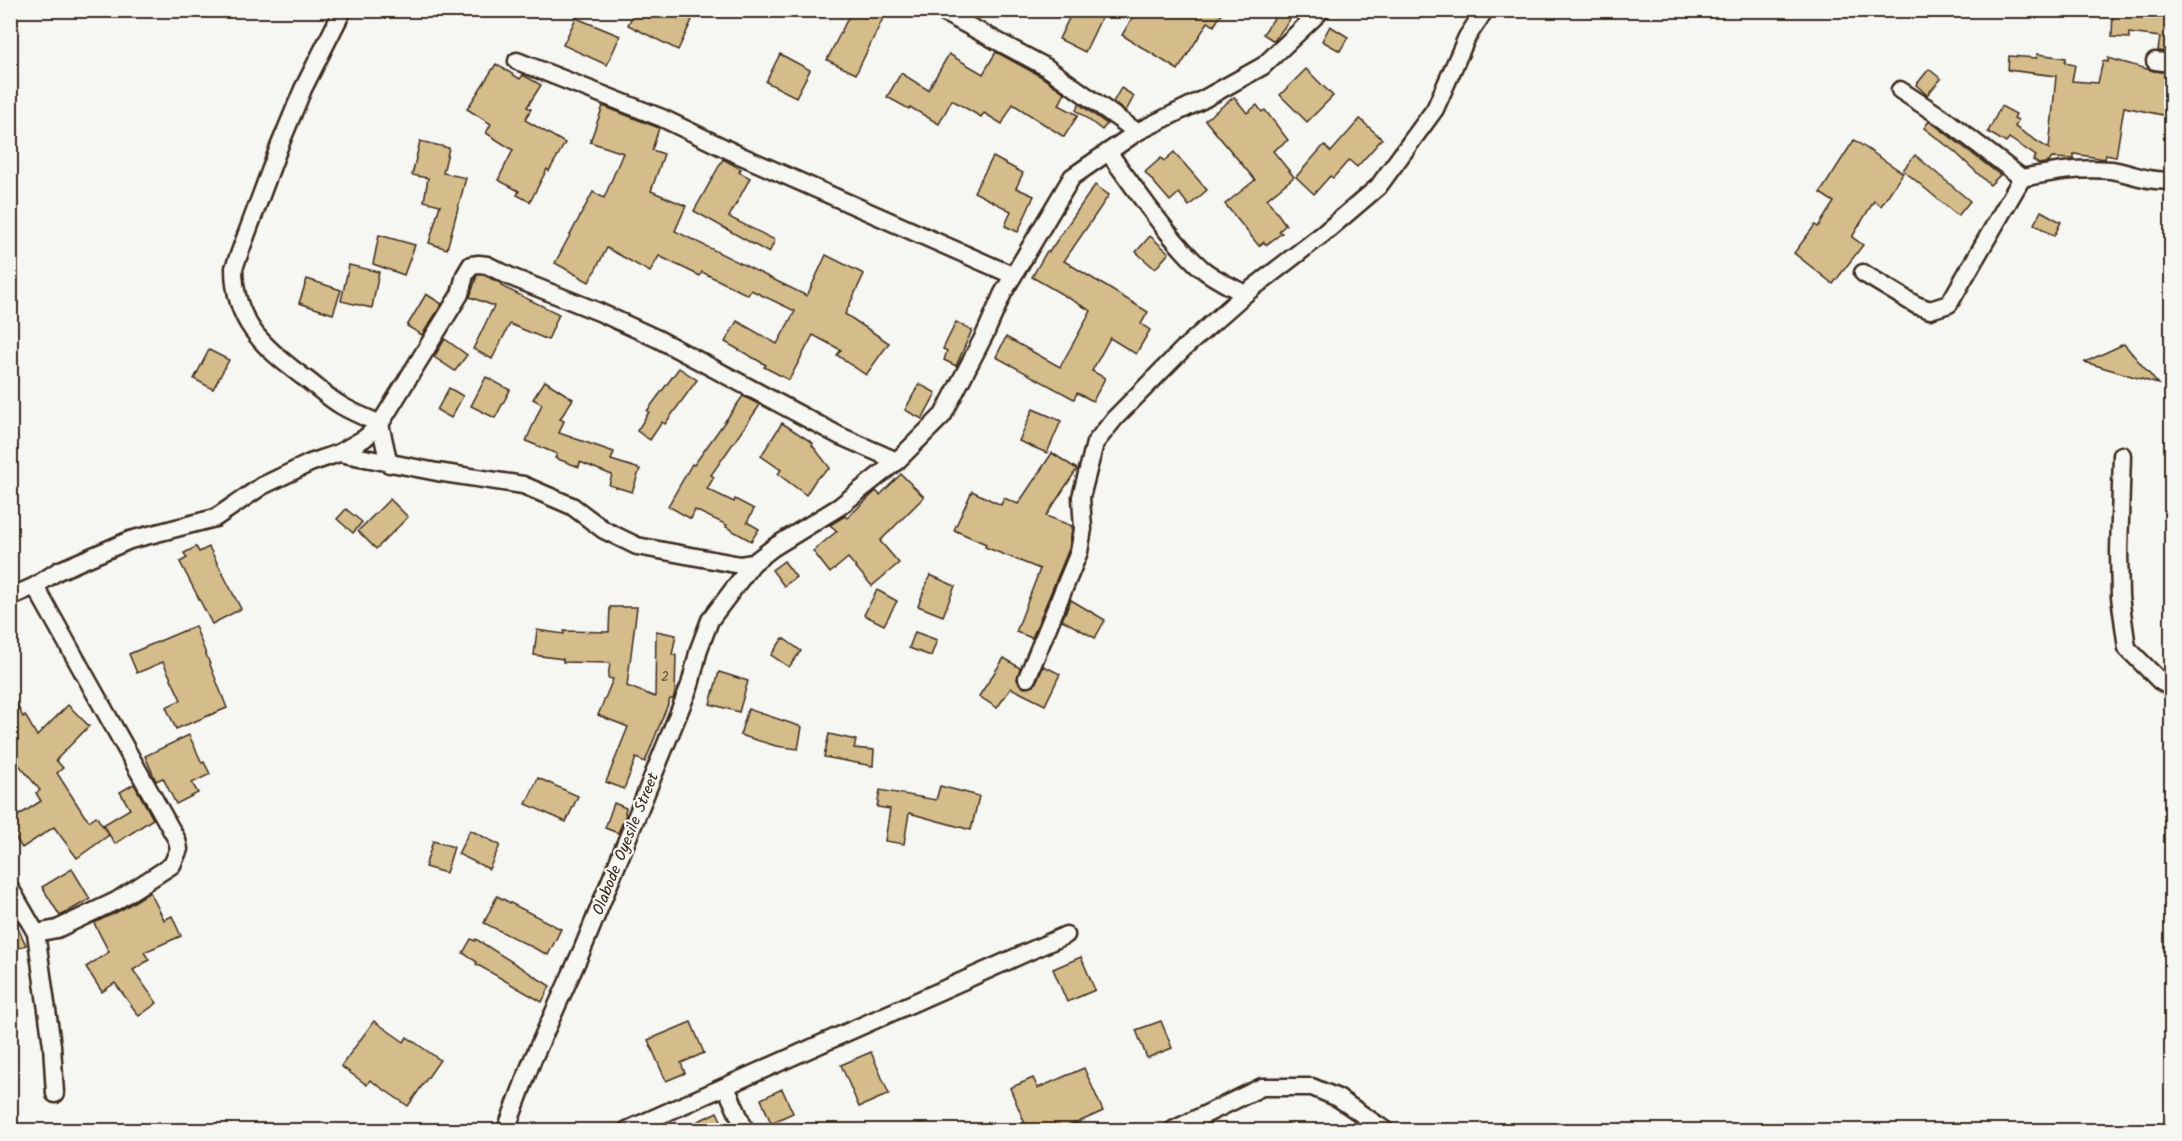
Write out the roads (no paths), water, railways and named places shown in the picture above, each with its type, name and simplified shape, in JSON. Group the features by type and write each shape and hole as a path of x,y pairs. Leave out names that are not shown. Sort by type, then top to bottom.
{"street":[{"path":"343,10 303,88 279,147 234,268 234,280 237,299 244,315 256,336 272,354 341,406 380,424"},
{"path":"939,10 1046,68 1137,132"},
{"name":"Olabode Oyesile Street","path":"506,1131 532,1061 584,948 690,685 699,648 710,620 753,563 774,547 839,507 897,461 944,415 1012,275 1072,177 1137,132 1202,100 1263,66 1322,10"},
{"path":"1027,678 1079,552 1083,529 1081,497 1095,442 1115,418 1183,349 1245,294 1323,234 1378,187 1435,109 1467,37 1485,10"},
{"path":"517,61 662,118 739,155 1012,275"},
{"path":"1900,90 1946,120 2022,178"},
{"path":"1108,152 1170,232 1202,268 1245,294"},
{"path":"1863,273 1916,305 1929,310 1949,304 2022,178 2072,168 2112,171 2151,180 2172,180"},
{"path":"10,597 58,571 130,540 215,518 262,486 310,463 339,453 365,438 380,424 460,294 465,275 471,265 487,265 658,339 840,436 897,461"},
{"path":"380,424 389,464"},
{"path":"339,453 389,464 523,485 572,506 604,530 637,546 740,565 753,563"},
{"path":"2122,455 2119,562 2120,597 2127,648 2160,681 2172,688"},
{"path":"35,585 177,840 179,849 172,865 116,901 57,929 36,933"},
{"path":"10,888 36,933 51,1034 56,1094"},
{"path":"627,1131 1066,935"},
{"path":"726,1087 745,1131"},
{"path":"1173,1131 1262,1087 1312,1087 1338,1098 1385,1131"}]}
